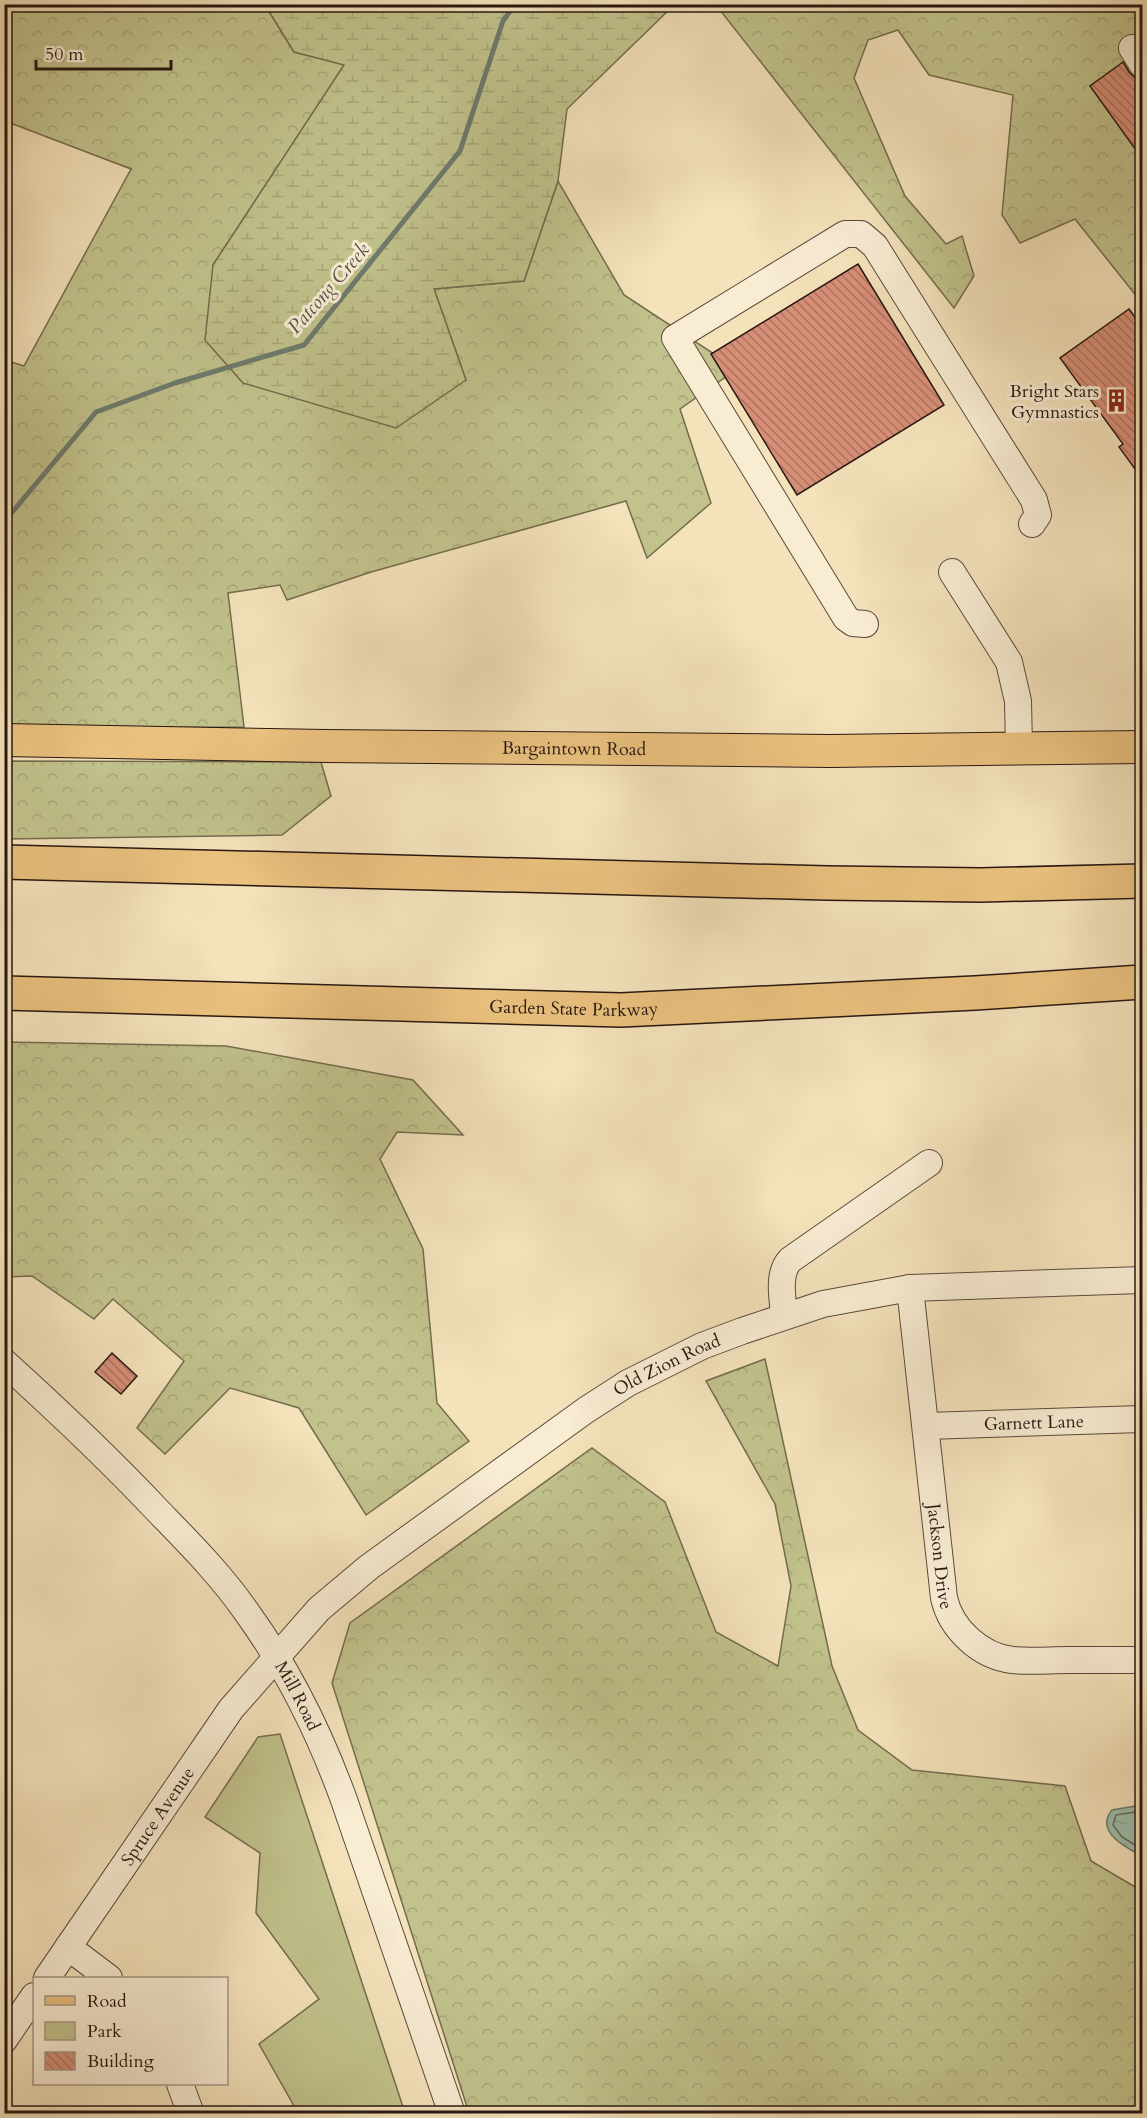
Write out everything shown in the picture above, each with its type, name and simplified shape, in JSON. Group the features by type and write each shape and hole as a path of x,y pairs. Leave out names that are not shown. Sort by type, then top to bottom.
{"highway":[{"path":"4,862 827,883 981,885 1143,881"},
{"name":"Garden State Parkway","path":"4,993 621,1010 1143,982"}],"main road":[{"name":"Bargaintown Road","path":"4,740 725,750 1143,747"}],"street":[{"path":"865,624 853,623 846,618 675,338 845,234 861,234 875,246 1034,500 1038,515 1032,524"},
{"path":"952,572 1009,662 1018,701 1019,748"},
{"path":"784,1316 783,1272 785,1265 929,1163"},
{"name":"Old Zion Road","path":"276,1657 319,1609 361,1573 586,1410 628,1383 670,1361 732,1335 823,1304 910,1288 1143,1280"},
{"name":"Jackson Drive","path":"910,1288 944,1598 951,1617 965,1636 987,1652 1011,1660 1143,1660"},
{"name":"Mill Road","path":"4,1362 119,1471 193,1547 220,1577 248,1614 276,1657 299,1696 330,1762 452,2114"},
{"name":"Garnett Lane","path":"926,1426 1143,1419"},
{"name":"Spruce Avenue","path":"48,1977 231,1709 276,1657"},
{"path":"68,1947 108,1977"},
{"path":"4,2040 33,1997"},
{"path":"180,2085 191,2114"}],"green space":[{"path":"4,5 265,5 294,52 345,64 213,265 466,380 434,289 524,281 558,181 624,295 737,369 680,409 711,503 647,558 626,501 371,572 287,600 280,585 228,593 244,727 44,728 5,725 5,360 24,366 131,169 5,121"},
{"path":"265,5 674,5 567,109 558,181 524,281 434,289 466,380 396,428 243,383 205,340 213,265 344,65 294,52"},
{"path":"716,5 1142,5 1142,303 1075,219 1020,243 1002,215 1013,95 929,75 898,30 868,40 854,78 905,196 946,244 962,236 974,276 954,308"},
{"path":"5,761 321,762 331,796 282,835 5,839"},
{"path":"5,1042 226,1046 413,1080 463,1135 397,1132 380,1159 423,1249 437,1403 469,1441 366,1515 299,1408 230,1388 165,1454 137,1428 184,1361 113,1299 94,1319 32,1276 5,1277"},
{"path":"765,1359 832,1666 858,1730 912,1770 1065,1786 1091,1861 1142,1891 1142,2113 469,2113 332,1683 350,1623 592,1448 665,1502 716,1632 778,1666 791,1586 775,1504 706,1381"},
{"path":"280,1734 405,2113 298,2113 259,2044 319,1999 256,1913 260,1853 205,1817 258,1737"}],"water":[{"path":"1142,1805 1142,1856 1121,1844 1107,1825 1112,1810"}],"building":[{"path":"1123,62 1143,86 1143,160 1090,86"},
{"path":"858,264 944,405 797,495 711,354"},
{"name":"Bright Stars Gymnastics","path":"1129,309 1143,328 1143,480 1119,447 1123,444 1060,358"},
{"path":"112,1353 137,1376 121,1394 95,1372"}],"waterway":[{"name":"Patcong Creek","path":"4,522 96,412 175,383 304,345 460,151 503,21 515,4"}],"place":[{"name":"Bright Stars Gymnastics","path":"1117,401"}]}
